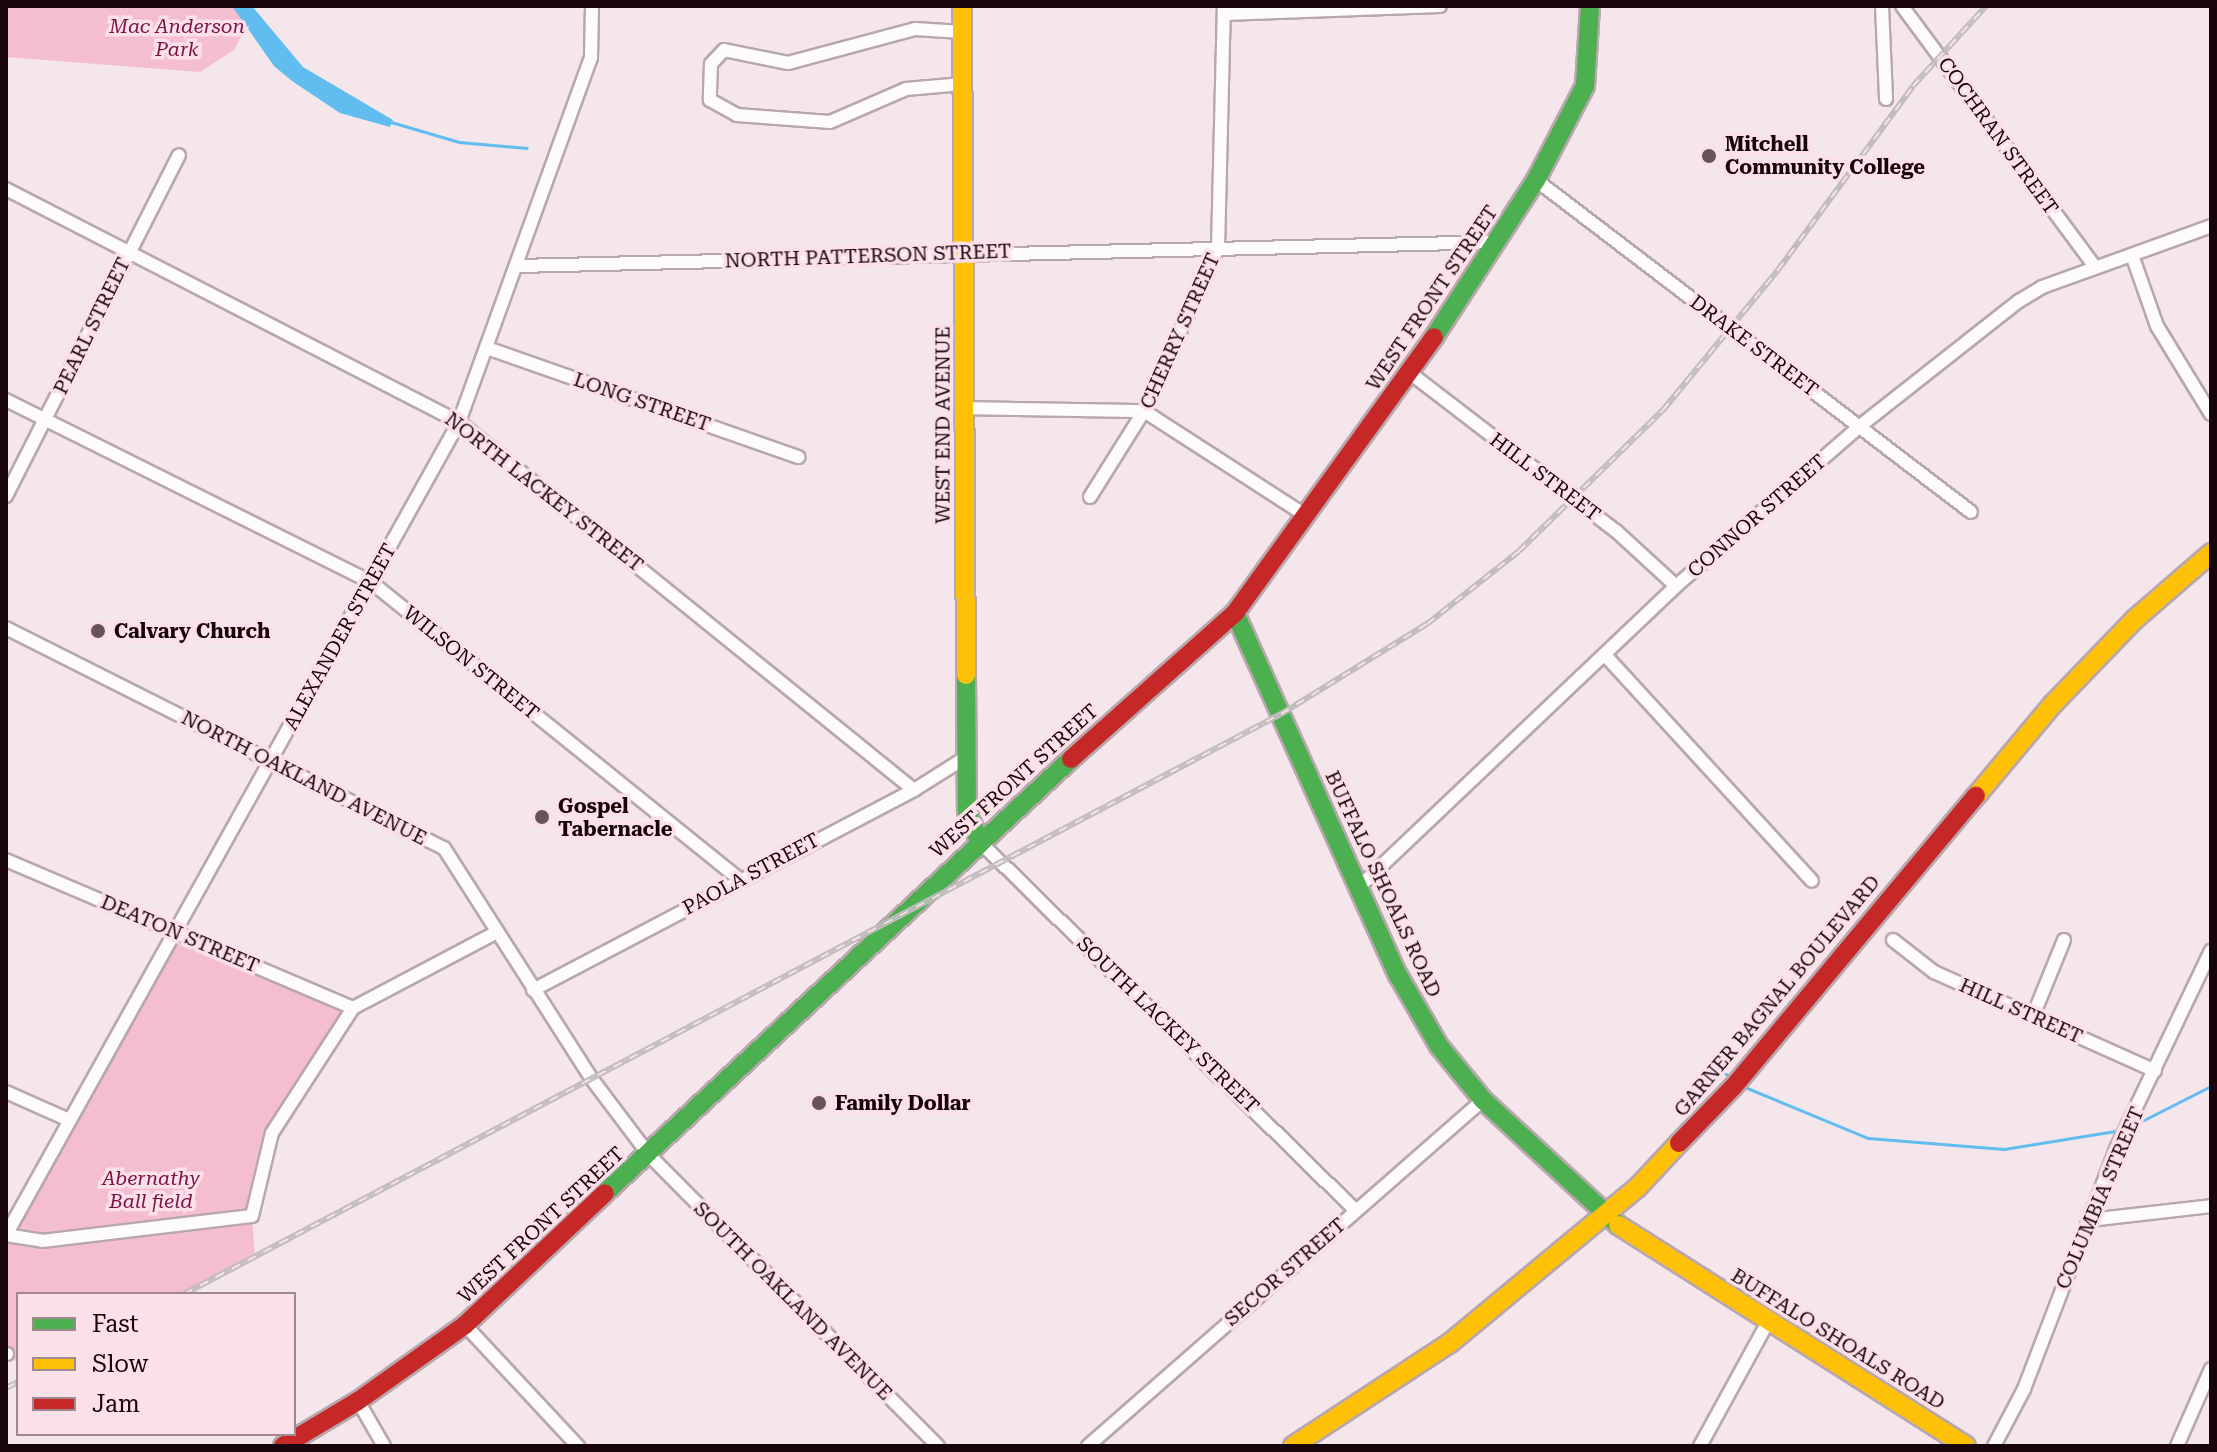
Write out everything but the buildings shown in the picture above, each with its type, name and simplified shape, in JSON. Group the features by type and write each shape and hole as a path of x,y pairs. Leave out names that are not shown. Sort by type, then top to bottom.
{"main road":[{"name":"WEST END AVENUE","path":"962,6 967,811 979,841"},
{"name":"WEST FRONT STREET","path":"283,1446 358,1401 465,1325 979,841 1235,613 1410,373 1499,242 1536,180 1585,86 1590,6"},
{"name":"GARNER BAGNAL BOULEVARD","path":"1293,1446 1450,1343 1604,1216 1734,1086 2073,682 2211,553"},
{"name":"BUFFALO SHOALS ROAD","path":"1235,613 1358,888 1418,1012 1483,1100 1604,1216 1966,1446"}],"street":[{"name":"ALEXANDER STREET","path":"6,1235 459,422 591,58 592,6"},
{"path":"1224,10 1440,6"},
{"path":"1882,6 1886,99"},
{"name":"COCHRAN STREET","path":"1902,6 2095,267"},
{"name":"CHERRY STREET","path":"1090,497 1144,411 1218,248 1224,10"},
{"path":"962,32 915,29 788,63 724,50 711,64 710,100 737,115 830,122 906,89 963,84"},
{"name":"PEARL STREET","path":"6,496 179,155"},
{"name":"DRAKE STREET","path":"1536,180 1971,512"},
{"name":"NORTH LACKEY STREET","path":"6,189 459,422 914,790"},
{"name":"CONNOR STREET","path":"1358,888 1676,586 1860,426 2019,301 2095,267 2211,226"},
{"name":"NORTH PATTERSON STREET","path":"518,266 964,252 1499,242"},
{"path":"2132,255 2157,326 2211,414"},
{"name":"LONG STREET","path":"487,348 798,457"},
{"name":"HILL STREET","path":"1410,373 1616,531 1676,586"},
{"name":"WILSON STREET","path":"6,400 371,582 739,879"},
{"path":"965,408 1144,411 1306,516"},
{"name":"NORTH OAKLAND AVENUE","path":"6,628 444,848 533,990 649,1155"},
{"path":"1605,655 1812,881"},
{"name":"PAOLA STREET","path":"533,990 739,879 914,790 968,756"},
{"name":"SOUTH LACKEY STREET","path":"979,841 1355,1210"},
{"name":"DEATON STREET","path":"6,860 353,1008"},
{"path":"6,1235 42,1241 252,1216 272,1133 353,1008 497,932"},
{"name":"HILL STREET","path":"1893,940 1934,972 2155,1071"},
{"path":"2033,1016 2064,940"},
{"name":"COLUMBIA STREET","path":"1994,1446 2024,1389 2089,1220 2211,951"},
{"path":"6,1092 69,1120"},
{"name":"SECOR STREET","path":"1088,1446 1483,1100"},
{"name":"SOUTH OAKLAND AVENUE","path":"649,1155 938,1446"},
{"path":"2089,1220 2211,1206"},
{"path":"1700,1446 1768,1322"},
{"path":"465,1325 578,1446"},
{"path":"2177,1446 2211,1369"},
{"path":"358,1401 384,1446"}],"green space":[{"name":"Mac Anderson Park","path":"6,6 251,6 251,17 234,50 200,72 6,57"},
{"name":"Abernathy Ball field","path":"175,932 353,1008 272,1133 252,1216 255,1257 188,1292 16,1292 16,1362 6,1354 6,1235"}],"water":[{"path":"232,6 252,6 303,67 393,120 390,127 340,113 292,81 274,66"}],"waterway":[{"path":"391,122 459,142 527,148"},
{"path":"1717,1069 1731,1077"},
{"path":"2132,1126 2211,1086"},
{"path":"1747,1088 1868,1138 2004,1149 2121,1130"}],"railway":[{"path":"188,1292 1281,714 1427,624 1519,551 1663,410 1778,270 1913,86 1986,6"},
{"path":"6,1388 16,1383"}],"traffic: fast":[{"path":"1434,337 1536,180 1585,86 1590,6"},
{"path":"1235,613 1398,975 1439,1046 1483,1100 1618,1225"},
{"path":"966,675 967,811 979,841"},
{"path":"605,1193 1071,759"}],"traffic: slow":[{"path":"962,6 966,675"},
{"path":"1976,796 2053,704 2134,620 2211,553"},
{"path":"1293,1446 1450,1343 1637,1188 1679,1143"},
{"path":"1618,1225 1966,1446"}],"traffic: jam":[{"path":"1071,759 1235,613 1434,337"},
{"path":"1679,1143 1734,1086 1976,796"},
{"path":"283,1446 358,1401 465,1325 605,1193"}],"place":[{"name":"Mitchell Community College","path":"1709,156"},
{"name":"Calvary Church","path":"98,631"},
{"name":"Gospel Tabernacle","path":"542,817"},
{"name":"Family Dollar","path":"819,1103"}]}
